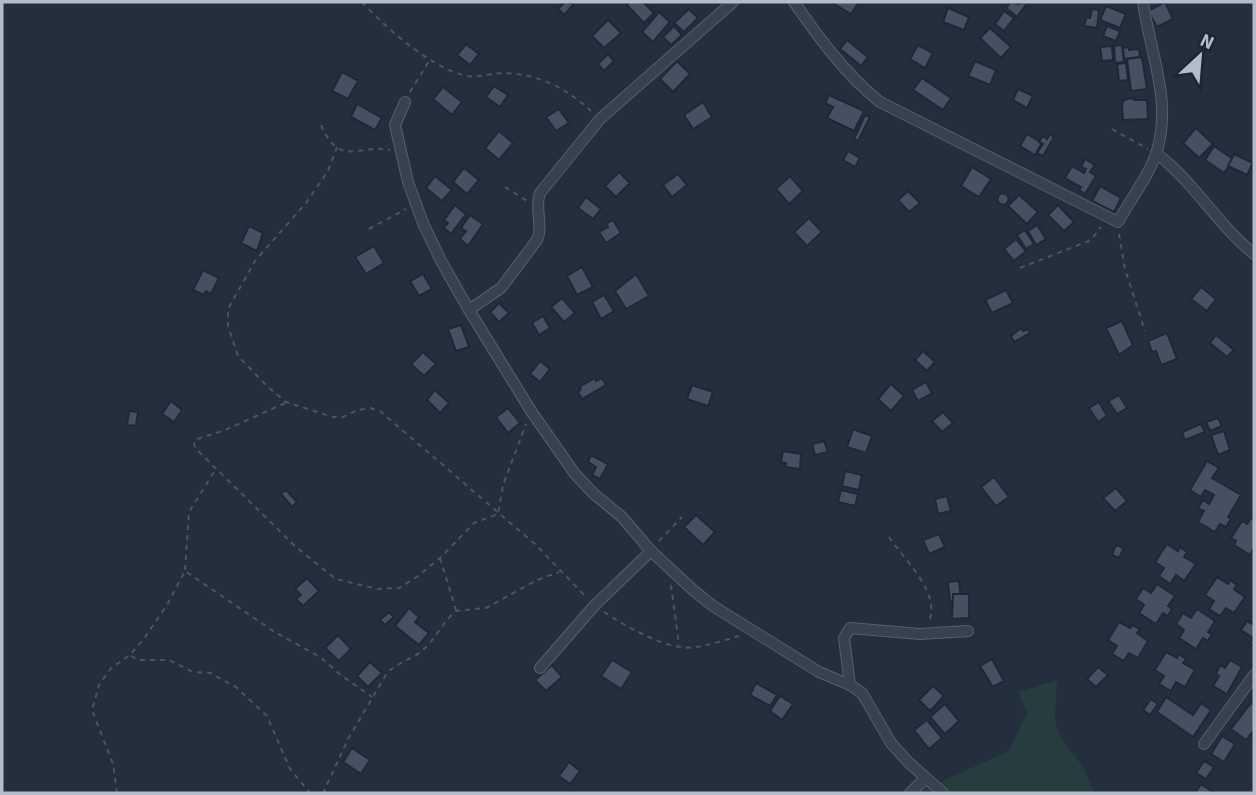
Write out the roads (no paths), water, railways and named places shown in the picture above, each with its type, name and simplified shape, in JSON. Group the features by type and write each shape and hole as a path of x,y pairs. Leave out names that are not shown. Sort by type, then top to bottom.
{"street":[{"path":"468,310 501,288 537,240 541,232 536,207 540,193 600,119 733,2"},
{"path":"794,2 837,59 865,90 880,102 1113,220 1156,153 1163,119 1157,62 1143,2"},
{"path":"405,102 395,125 401,153 416,204 441,261 531,411 575,474 622,517 651,551 713,606 819,672 862,693 891,743 943,793"},
{"path":"1156,153 1254,254"},
{"path":"540,667 594,606 651,551"},
{"path":"850,685 844,638 850,628 920,634 968,631"},
{"path":"1204,744 1254,675"},
{"path":"910,793 926,778"}]}
